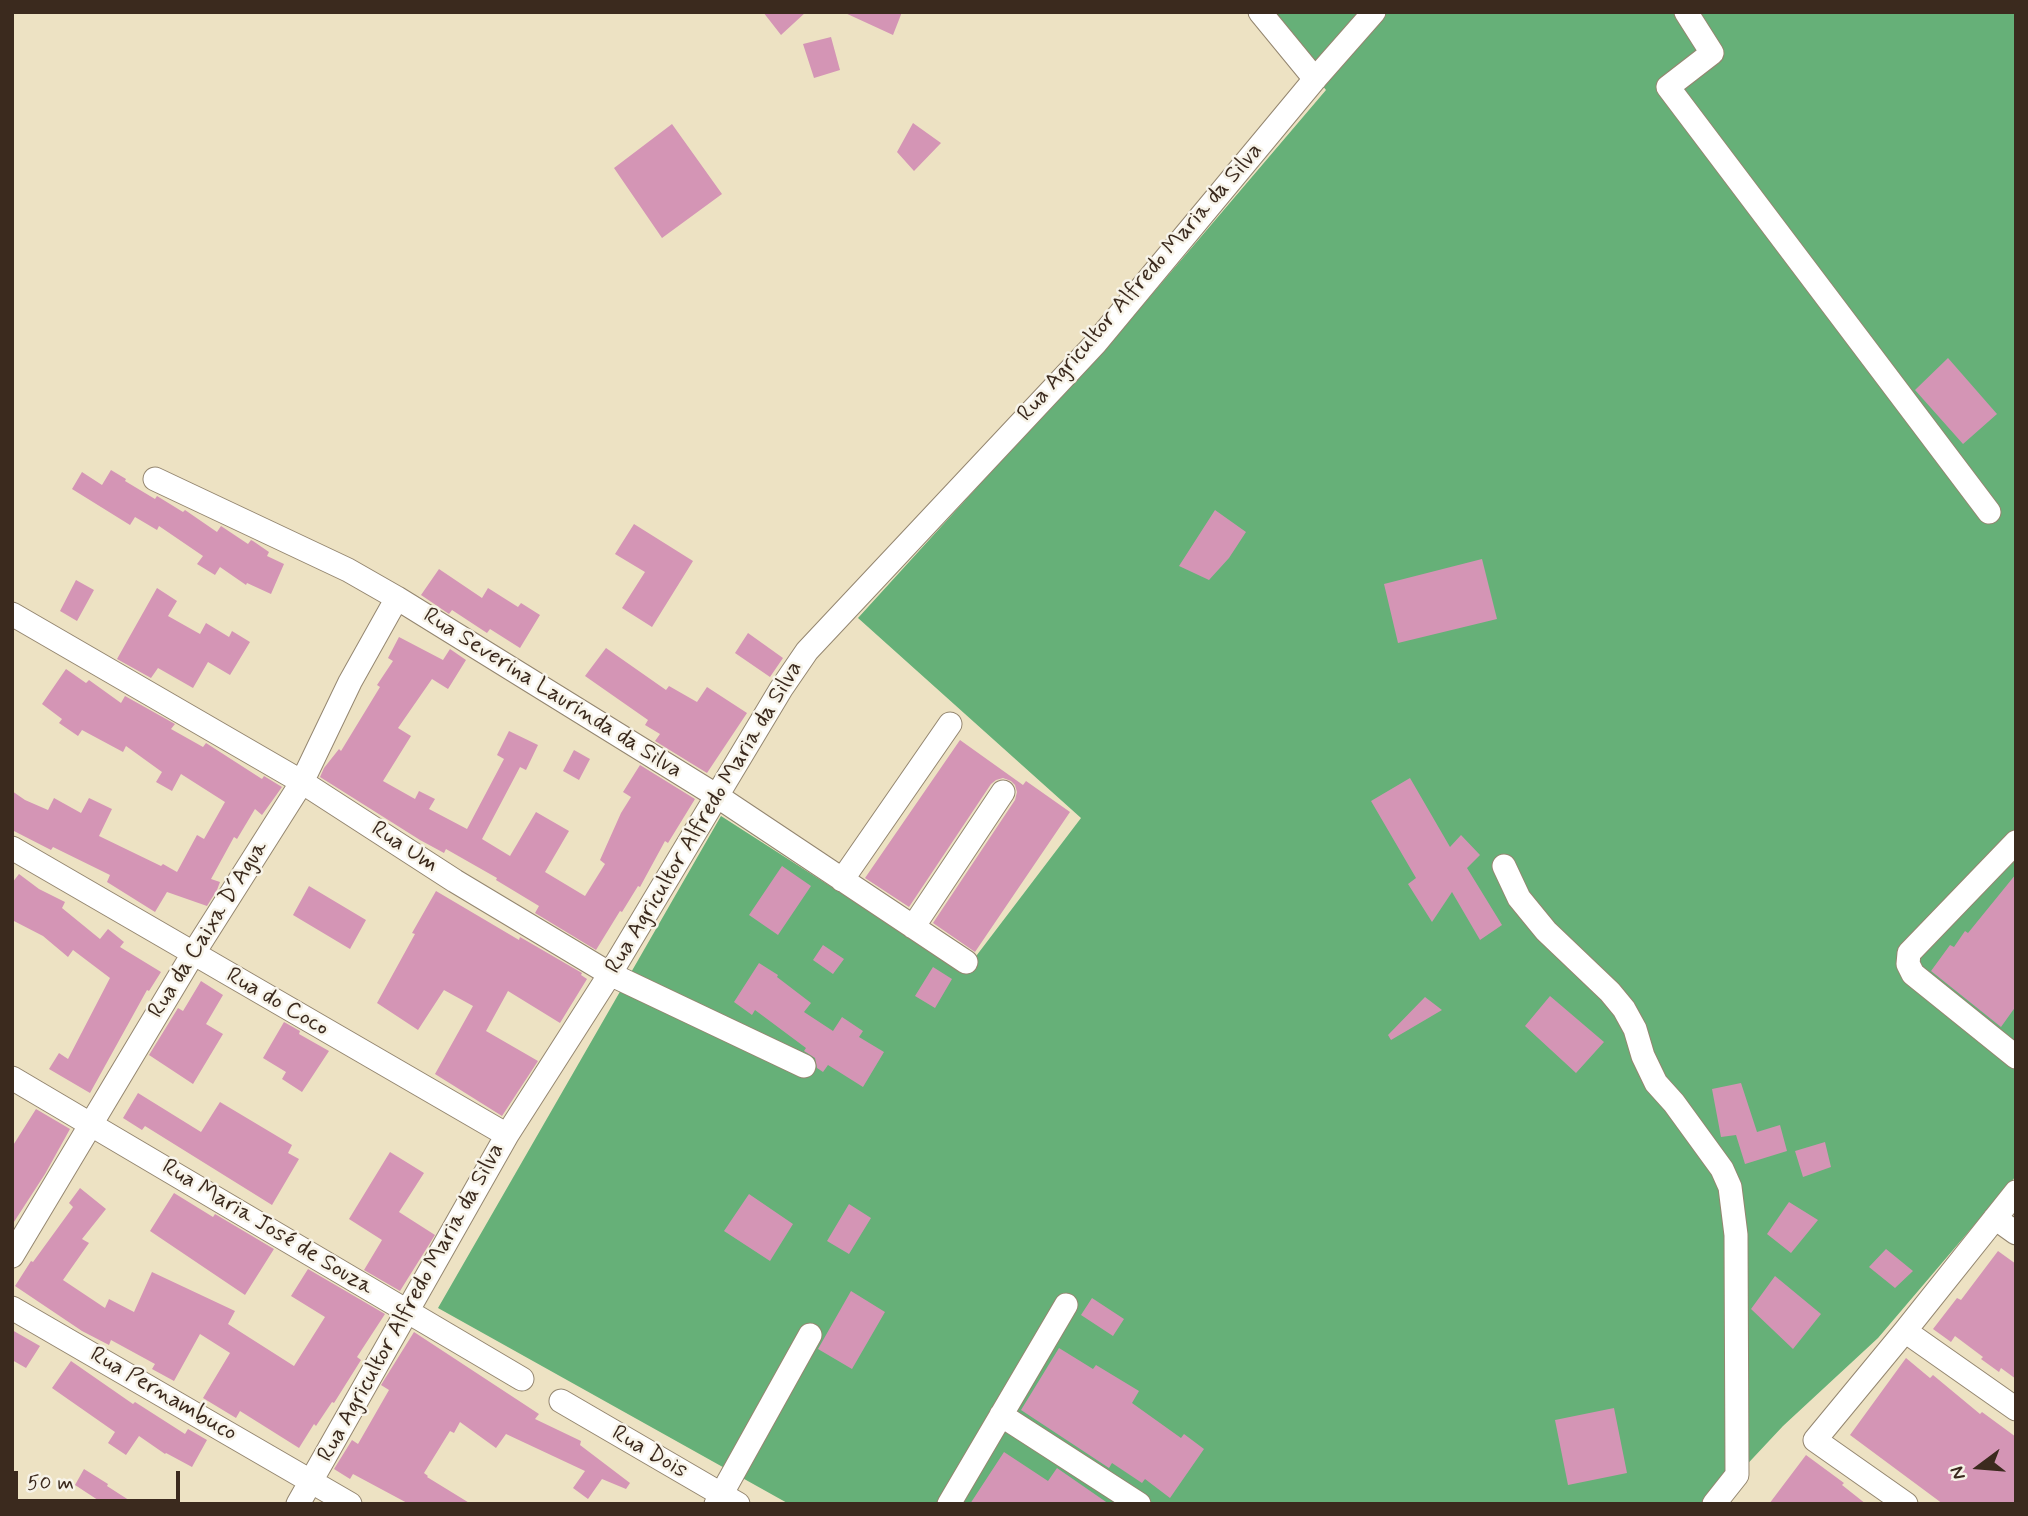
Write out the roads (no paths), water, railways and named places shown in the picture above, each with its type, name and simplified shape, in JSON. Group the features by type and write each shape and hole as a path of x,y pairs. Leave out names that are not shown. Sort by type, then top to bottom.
{"street":[{"path":"1260,12 1315,79"},
{"name":"Rua Agricultor Alfredo Maria da Silva","path":"298,1504 507,1135 610,974 781,689 807,651 1095,344 1374,12"},
{"path":"1686,12 1712,53 1668,87 1989,512"},
{"name":"Rua Severina Laurinda da Silva","path":"155,480 348,570 397,598 717,796 966,962"},
{"name":"Rua da Caixa D´Agua","path":"12,1256 193,954 302,782 350,682 397,598"},
{"name":"Rua Um","path":"12,614 302,782 455,881 610,974 804,1066"},
{"path":"842,880 950,724"},
{"path":"913,926 1003,792"},
{"path":"2014,1051 1913,974 1908,964 1909,953 2016,842"},
{"name":"Rua do Coco","path":"12,848 507,1135"},
{"path":"1504,866 1519,898 1546,931 1595,977 1624,1009 1635,1029 1643,1056 1656,1083 1674,1103 1722,1169 1730,1187 1736,1235 1737,1475 1714,1504"},
{"name":"Rua Maria José de Souza","path":"12,1078 522,1379"},
{"path":"1906,1504 1815,1440 2016,1192"},
{"path":"1996,1218 2016,1233"},
{"path":"949,1504 1066,1306"},
{"name":"Rua Pernambuco","path":"12,1308 350,1504"},
{"path":"1906,1331 2016,1409"},
{"path":"725,1501 810,1335"},
{"name":"Rua Dois","path":"561,1402 725,1501"},
{"path":"1001,1415 1139,1504"}]}
